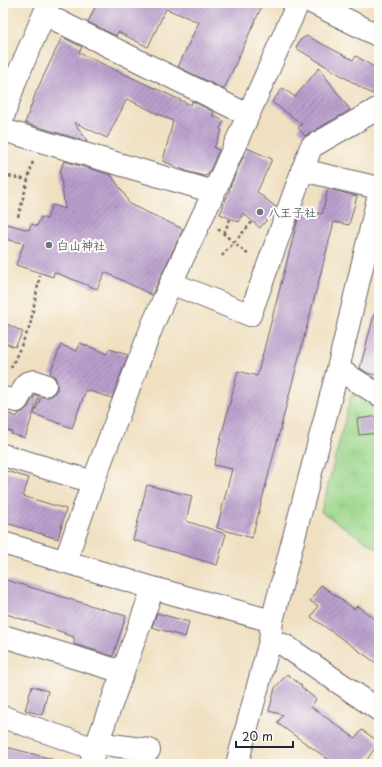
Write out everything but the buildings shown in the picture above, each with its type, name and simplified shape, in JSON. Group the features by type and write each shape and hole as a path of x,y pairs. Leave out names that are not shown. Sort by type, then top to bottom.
{"main road":[{"path":"65,562 93,482 154,324 298,3"},
{"path":"314,3 379,36"},
{"path":"3,117 9,76 47,8 248,115"},
{"path":"171,284 250,315 311,147 379,108"},
{"path":"3,130 214,192"},
{"path":"302,170 379,188"},
{"path":"237,764 338,369 379,194"},
{"path":"338,369 379,395"},
{"path":"3,398 17,401 27,383 34,381 45,385"},
{"path":"3,455 93,482"},
{"path":"3,543 153,588 271,631 284,645 379,710"},
{"path":"95,752 153,588"},
{"path":"3,636 123,672"},
{"path":"3,716 95,752 149,750"}],"path":[{"path":"18,217 34,156"},
{"path":"3,175 28,180"},
{"path":"224,233 230,219"},
{"path":"222,256 252,222"},
{"path":"214,225 246,252 269,261"},
{"path":"10,372 30,326 40,274"}],"green space":[{"path":"360,393 379,405 379,550 321,512 351,396"}],"place":[{"name":"八王子社","path":"260,212"},
{"name":"白山神社","path":"49,245"}]}
